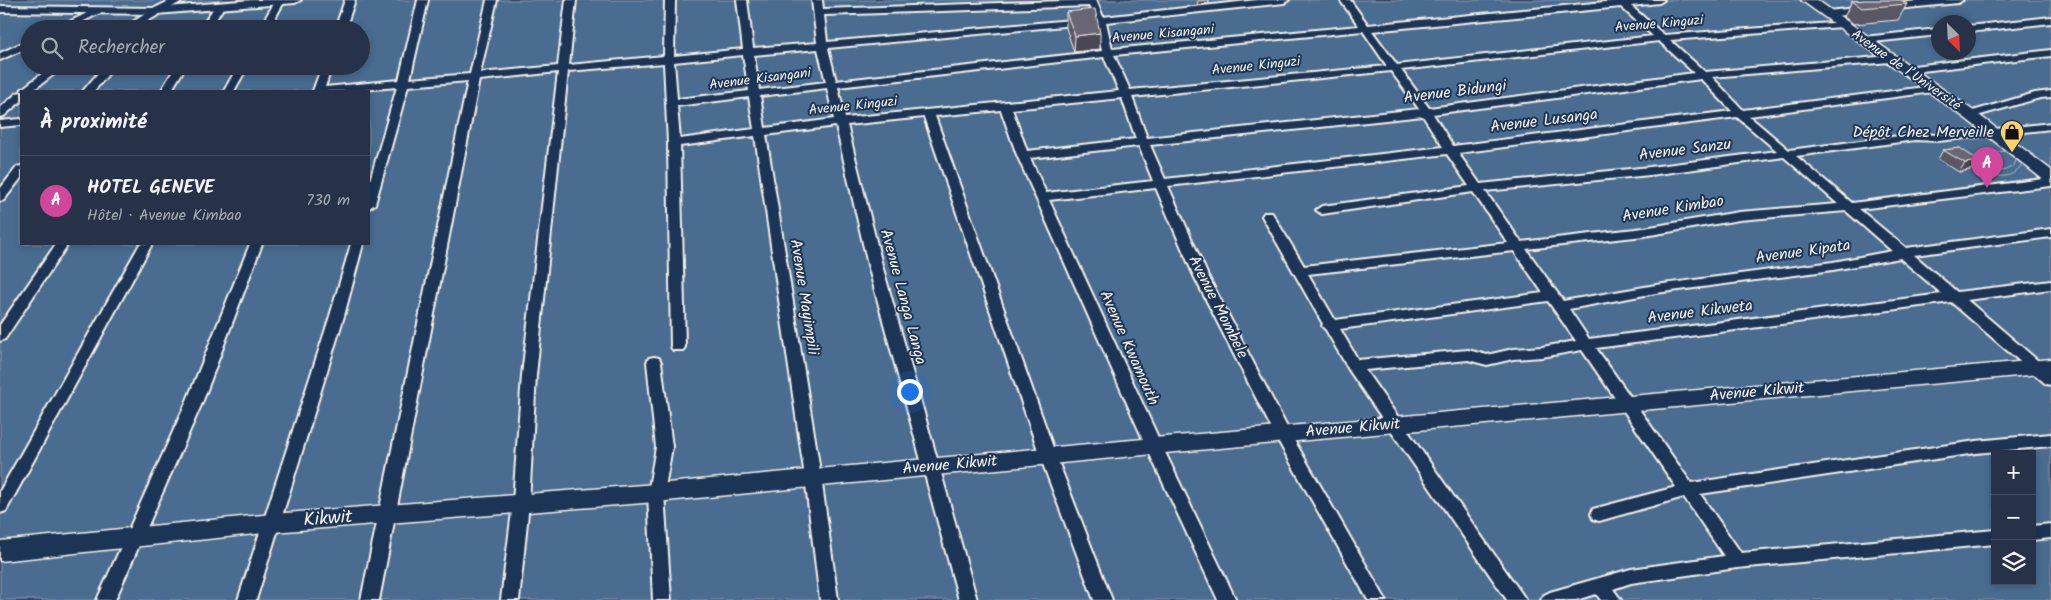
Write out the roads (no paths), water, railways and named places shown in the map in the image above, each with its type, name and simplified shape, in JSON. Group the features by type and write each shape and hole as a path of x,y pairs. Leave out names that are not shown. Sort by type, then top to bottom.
{"main road":[{"name":"Avenue de l’Université","path":"1808,0 1970,115 2051,178"},
{"name":"Avenue Kikwit","path":"656,493 1394,424 2046,371"},
{"name":"Kikwit","path":"0,551 273,523 656,493"}],"street":[{"path":"141,20 179,0"},
{"path":"0,9 156,11 218,8 296,0"},
{"path":"343,20 350,0"},
{"path":"370,201 404,82 423,0"},
{"path":"370,600 474,78 492,0"},
{"path":"510,600 521,503 529,375 571,0"},
{"path":"670,0 670,103 674,143 678,347"},
{"name":"Avenue Mayimpili","path":"742,0 754,93 813,477 829,600"},
{"path":"328,90 1100,20 1284,0"},
{"path":"1345,0 1426,112 1450,150 1737,561"},
{"name":"Avenue Kisangani","path":"670,103 1108,53 1621,2 1659,0"},
{"path":"1827,14 1958,0"},
{"path":"818,6 1092,1"},
{"name":"Avenue Mombele","path":"1092,1 1100,20 1108,53 1126,94 1159,184 1201,276 1283,435 1377,600"},
{"path":"269,20 279,2"},
{"path":"1621,2 1703,75 1738,112 1951,296 2046,371"},
{"name":"Avenue Langa Langa","path":"818,6 822,44 875,265 968,600"},
{"path":"211,20 218,8"},
{"path":"76,20 91,11"},
{"path":"1976,28 2051,20"},
{"name":"Avenue Kinguzi","path":"674,143 840,122 1394,68 1662,38 1842,24"},
{"path":"1864,40 1931,33"},
{"path":"0,57 20,47"},
{"path":"1905,70 2051,53"},
{"name":"Avenue Bidungi","path":"1023,155 1426,112 1703,75 1890,59"},
{"path":"27,90 46,75"},
{"path":"89,90 102,75"},
{"path":"167,90 176,75"},
{"path":"230,90 238,75"},
{"path":"318,90 323,75"},
{"path":"2039,96 2051,87"},
{"name":"Avenue Lusanga","path":"1043,197 1450,150 1738,112 1933,89"},
{"path":"1970,115 2051,94"},
{"path":"0,114 20,96"},
{"name":"Avenue Kwamouth","path":"1006,107 1023,155 1154,446 1227,600"},
{"path":"929,114 1048,456 1103,600"},
{"path":"0,124 20,122"},
{"name":"Avenue Sanzu","path":"1322,210 1477,188 1650,171 1915,137 1938,138 2051,126"},
{"path":"0,198 20,171"},
{"name":"Avenue Kimbao","path":"1300,271 1644,232 1738,216 1847,206 2051,182"},
{"path":"1268,216 1329,326 1354,366 1517,600"},
{"name":"Avenue Kipata","path":"1329,326 1656,289 1833,266 1902,254 2051,233"},
{"path":"0,336 61,245"},
{"path":"0,506 145,245"},
{"path":"106,600 194,403 256,245"},
{"path":"248,600 337,316 357,245"},
{"name":"Avenue Kikweta","path":"1354,366 1468,355 1487,360 1512,354 1542,352 1587,344 1951,296 2051,285"},
{"path":"654,362 664,447 656,493 662,600"},
{"path":"1599,514 1687,490 1957,450 2051,440"},
{"path":"2036,533 2051,532"},
{"path":"1550,600 1631,576 1737,561 1991,537"},
{"path":"1600,585 1612,600"}],"water":[{"path":"0,0 2051,0 2051,600 0,600"}],"place":[{"name":"Dépôt Chez Merveille","path":"2012,153"},
{"name":"HOTEL GENEVE","path":"1987,188"}]}
